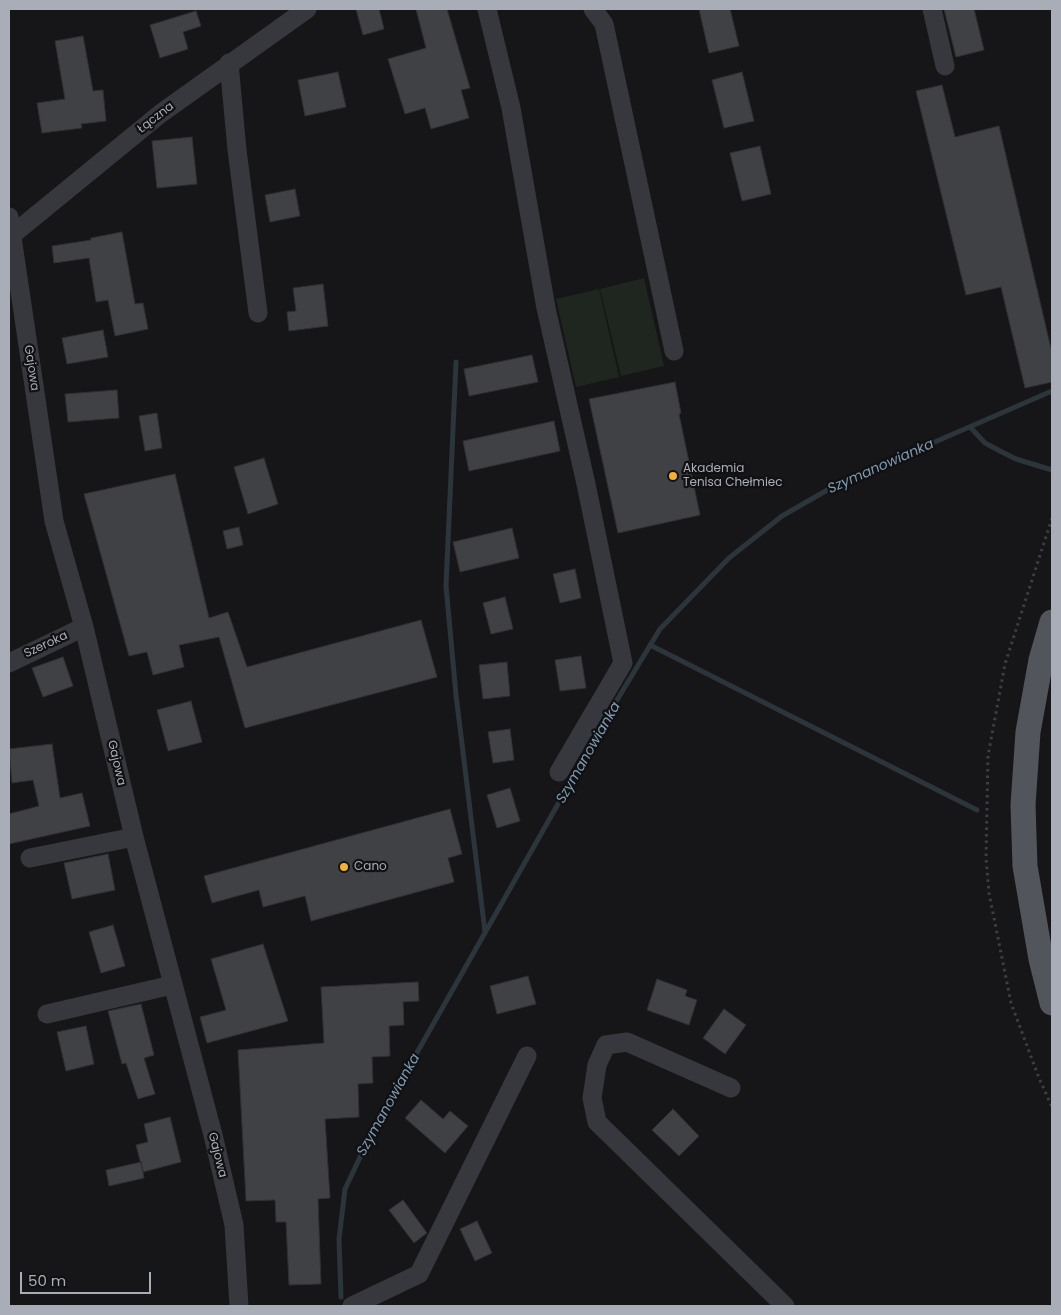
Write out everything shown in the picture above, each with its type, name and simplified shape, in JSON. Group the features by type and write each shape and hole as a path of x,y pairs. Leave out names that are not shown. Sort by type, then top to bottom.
{"main road":[{"path":"1052,622 1041,660 1028,732 1023,805 1026,866 1041,959 1052,1002"}],"street":[{"name":"Łączna","path":"10,226 229,63 306,9"},
{"path":"487,9 511,108 546,308 586,484 623,663 559,772"},
{"path":"593,9 604,24 674,352"},
{"path":"932,9 945,66"},
{"path":"229,63 236,150 258,313"},
{"name":"Gajowa","path":"10,226 54,521 84,627 134,837 213,1135 234,1225 239,1306"},
{"name":"Szeroka","path":"9,663 84,627"},
{"path":"30,858 134,837"},
{"path":"47,1014 172,985"},
{"path":"731,1088 627,1042 606,1045 597,1065 592,1098 597,1122 784,1306"},
{"path":"352,1306 419,1274 527,1056"}],"shaded area":[{"path":"644,278 664,366 621,376 600,289"},
{"path":"599,289 619,377 576,387 556,299"}],"building":[{"path":"356,9 379,9 384,29 363,35"},
{"path":"416,9 447,9 470,88 461,90 469,118 431,129 425,108 405,114 388,59 426,48"},
{"path":"699,9 730,9 739,46 709,53"},
{"path":"944,9 974,9 984,50 956,57"},
{"path":"196,11 201,26 183,32 188,49 160,58 150,25"},
{"path":"83,36 93,91 103,90 106,121 81,124 82,128 42,133 37,103 65,99 55,41"},
{"path":"338,72 346,107 305,116 298,80"},
{"path":"742,72 754,121 724,128 712,80"},
{"path":"942,85 955,137 999,126 1052,353 1052,382 1025,388 1001,287 966,295 916,91"},
{"path":"192,137 197,184 157,188 152,141"},
{"path":"760,146 771,194 742,201 730,153"},
{"path":"295,189 300,216 270,222 265,195"},
{"path":"122,232 135,304 143,303 148,329 115,336 108,300 96,302 89,258 54,263 52,246 91,240 91,238"},
{"path":"323,284 328,326 289,331 287,312 296,311 293,288"},
{"path":"103,330 108,357 67,364 62,338"},
{"path":"532,355 538,382 469,396 464,369"},
{"path":"675,382 681,413 679,414 700,515 618,533 589,399"},
{"path":"117,390 119,418 68,422 65,394"},
{"path":"157,413 162,448 145,451 139,416"},
{"path":"554,421 560,451 469,471 463,441"},
{"path":"264,458 278,504 248,514 234,467"},
{"path":"175,474 209,618 228,612 247,667 421,620 437,677 245,728 219,637 179,645 184,667 153,675 147,652 129,656 84,494"},
{"path":"239,527 243,545 227,549 223,531"},
{"path":"512,528 519,558 460,572 453,542"},
{"path":"575,569 581,598 560,603 553,574"},
{"path":"505,597 513,629 491,634 483,603"},
{"path":"581,656 586,688 560,691 555,660"},
{"path":"63,657 73,686 43,697 32,668"},
{"path":"507,662 510,696 483,699 479,665"},
{"path":"191,701 202,742 168,751 157,710"},
{"path":"510,729 514,760 493,763 488,732"},
{"path":"52,744 60,798 82,793 90,826 9,844 9,814 39,806 33,780 12,783 9,749"},
{"path":"510,788 520,821 497,828 487,795"},
{"name":"Cano","path":"450,809 462,854 448,858 454,882 311,921 305,896 263,907 259,890 212,903 204,876"},
{"path":"108,854 115,890 72,899 64,863"},
{"path":"113,925 125,966 101,973 89,932"},
{"path":"263,944 288,1021 207,1043 200,1017 226,1010 211,959"},
{"path":"528,976 536,1004 497,1014 490,986"},
{"path":"657,979 687,990 685,996 697,1000 689,1025 647,1010"},
{"path":"418,982 419,1001 403,1002 404,1025 389,1026 390,1056 372,1057 373,1083 358,1084 359,1117 325,1119 330,1198 318,1199 321,1284 289,1285 286,1222 276,1222 275,1200 246,1201 238,1050 324,1043 321,987"},
{"path":"141,1004 154,1055 144,1058 155,1094 138,1099 126,1063 122,1064 108,1011"},
{"path":"724,1009 746,1025 725,1054 703,1038"},
{"path":"86,1026 94,1064 66,1071 57,1032"},
{"path":"421,1100 443,1119 450,1111 468,1126 445,1153 405,1118"},
{"path":"673,1109 699,1136 679,1156 652,1130"},
{"path":"170,1117 181,1162 143,1172 136,1145 148,1142 144,1124"},
{"path":"141,1162 144,1178 109,1186 106,1170"},
{"path":"403,1200 427,1233 414,1243 389,1210"},
{"path":"477,1221 492,1253 475,1261 460,1229"}],"waterway":[{"path":"456,362 446,586 456,695 485,932"},
{"name":"Szymanowianka","path":"341,1297 339,1239 345,1189 372,1132 617,700 660,629 729,558 782,516 836,485 1052,391"},
{"path":"970,427 985,443 1000,451 1016,459 1052,470"},
{"path":"650,645 977,810"}],"place":[{"name":"Akademia Tenisa Chełmiec","path":"673,476"},
{"name":"Cano","path":"344,867"}]}
